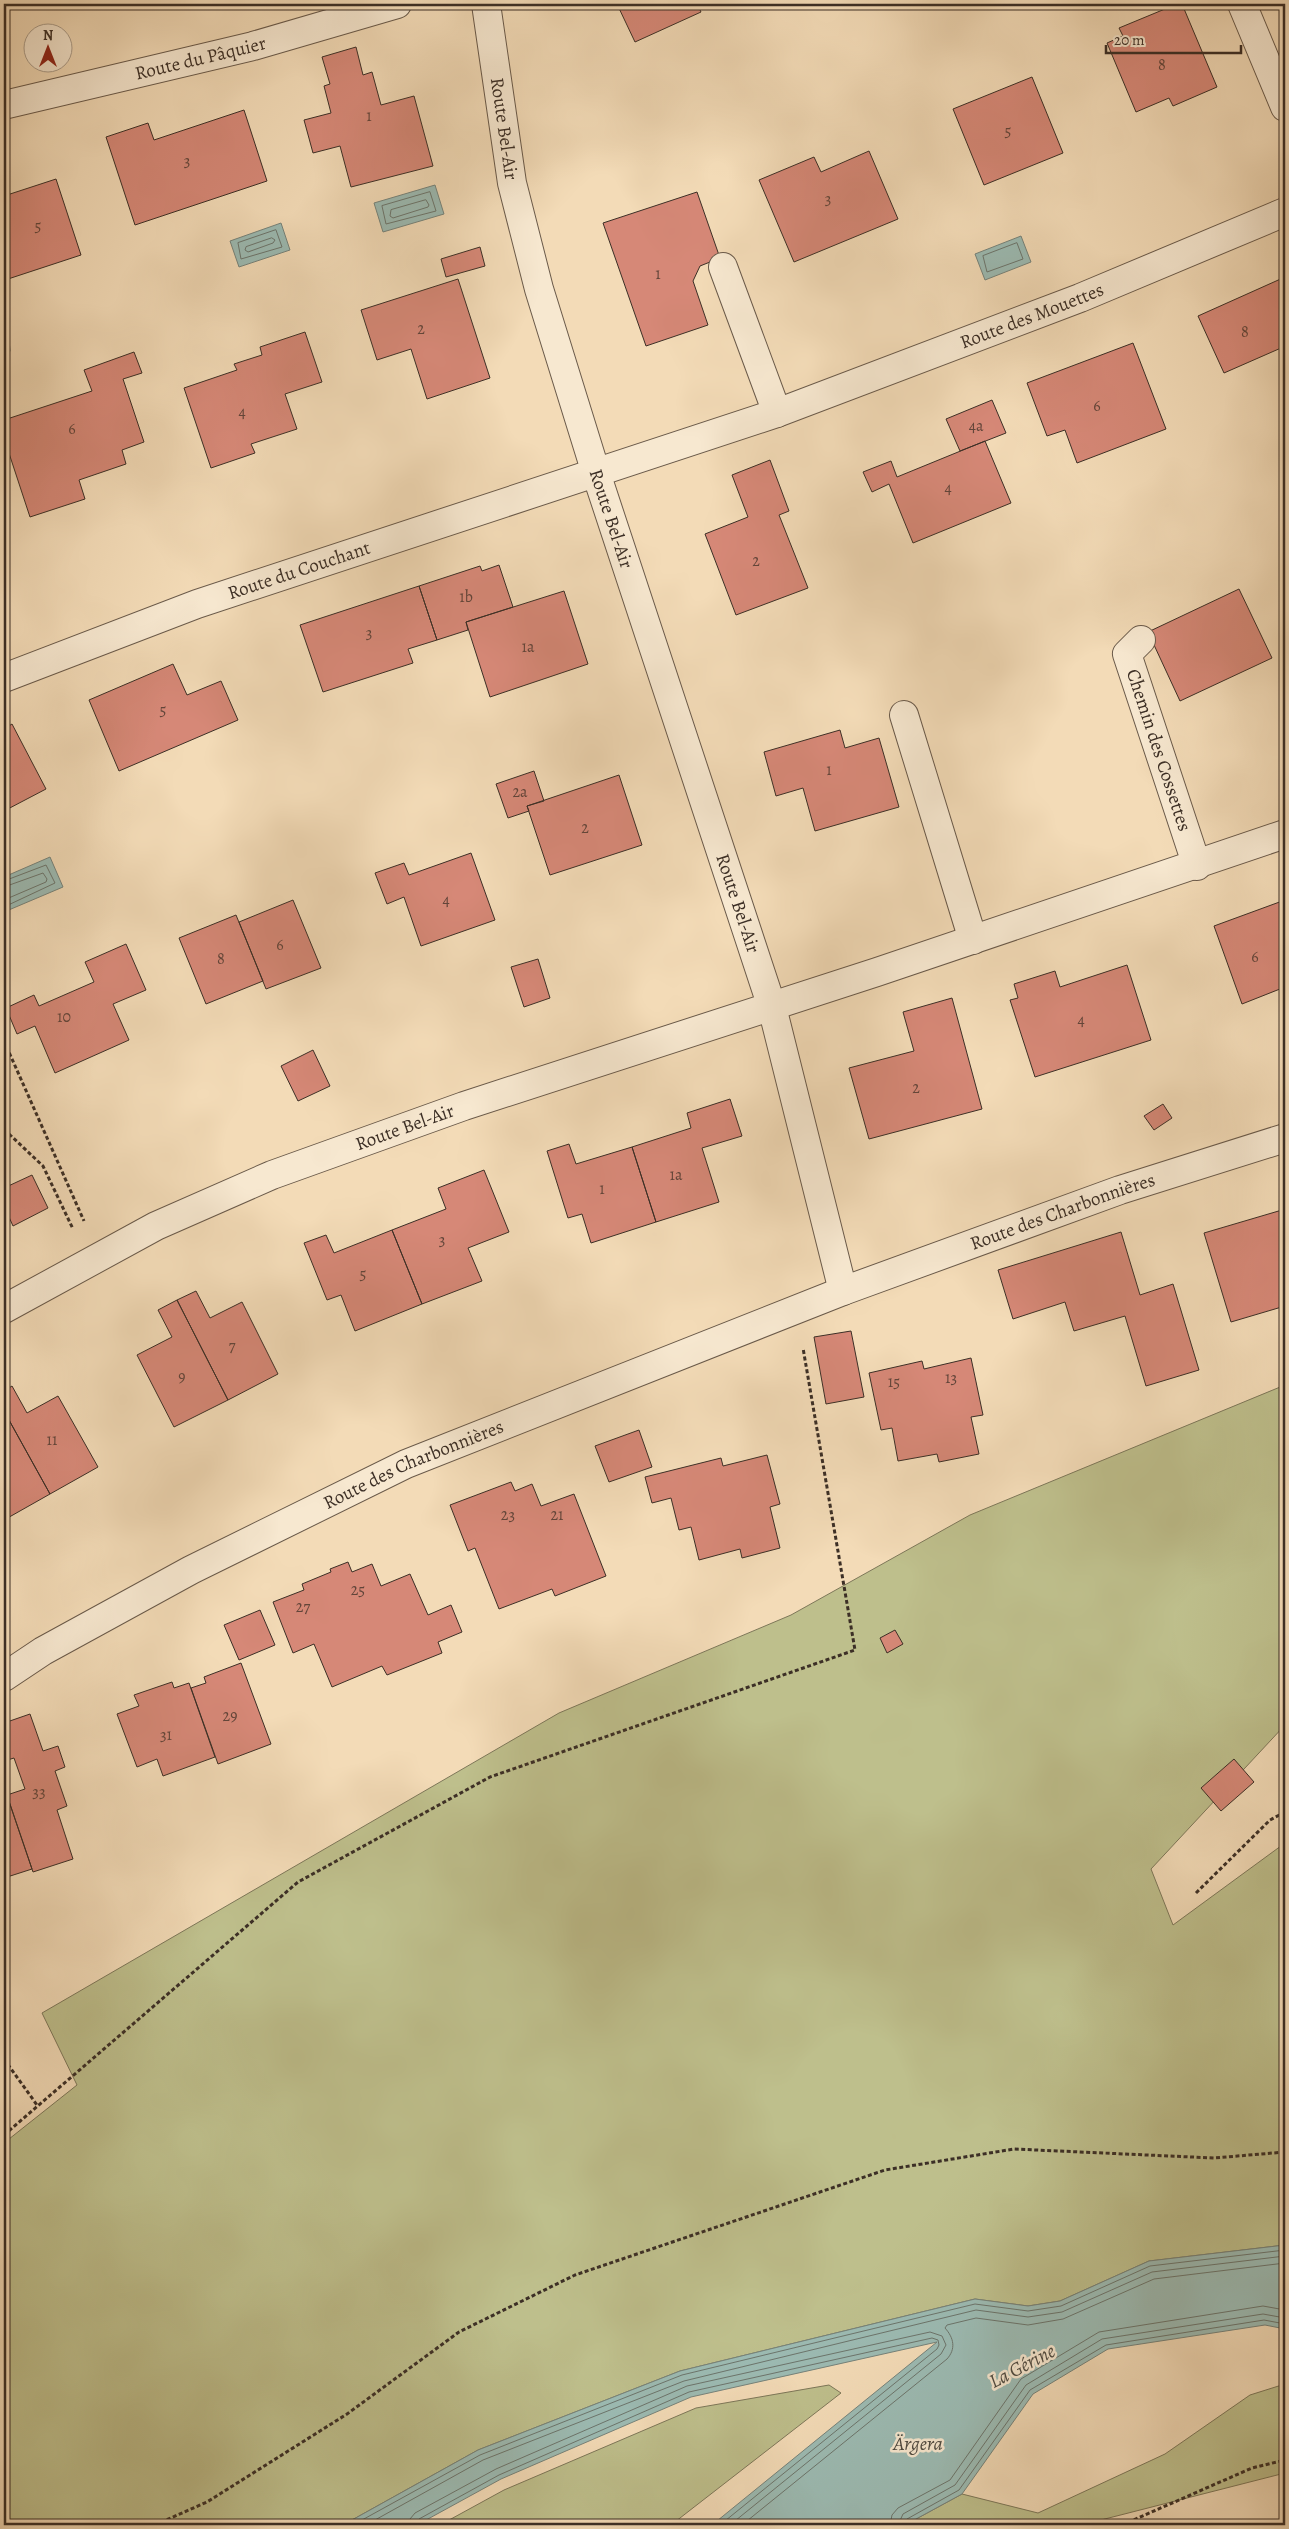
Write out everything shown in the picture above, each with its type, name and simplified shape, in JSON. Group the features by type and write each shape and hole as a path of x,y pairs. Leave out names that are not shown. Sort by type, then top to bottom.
{"street":[{"name":"Route du Pâquier","path":"4,105 253,46 397,4"},
{"name":"Route Bel-Air","path":"4,1309 156,1226 272,1175 464,1106 772,1007 596,473 539,289 512,183 486,4"},
{"path":"1242,4 1285,108"},
{"name":"Route des Mouettes","path":"596,473 777,413 1080,298 1285,212"},
{"path":"723,267 777,413"},
{"name":"Route du Couchant","path":"4,678 197,604 596,473"},
{"name":"Chemin des Cossettes","path":"1141,640 1127,654 1197,866"},
{"path":"904,716 973,940"},
{"path":"843,1291 772,1007 1197,866 1285,834"},
{"name":"Route des Charbonnières","path":"4,1677 43,1651 191,1570 406,1464 797,1308 1120,1190 1285,1138"}],"path":[{"path":"4,1041 100,1256"},
{"path":"4,1122 9,1134 43,1166 75,1232"},
{"path":"4,2135 298,1882 490,1777 854,1650 797,1308"},
{"path":"1196,1893 1270,1820 1285,1812"},
{"path":"4,2059 37,2105"},
{"path":"155,2525 207,2502 347,2414 459,2332 575,2274 885,2170 1014,2148 1214,2158 1285,2152"},
{"path":"1122,2525 1252,2468 1285,2460"}],"green space":[{"path":"1285,1385 1285,1725 1151,1869 1173,1925 1285,1843 1285,2245 1149,2261 1060,2301 1028,2306 975,2299 680,2371 478,2450 343,2525 4,2525 4,2143 77,2085 42,2013 559,1713 791,1615 970,1515"},
{"path":"1285,2384 1285,2473 1097,2521 1091,2525 905,2525 962,2494 1038,2513 1165,2454 1250,2395"},
{"path":"829,2385 841,2393 671,2525 440,2525 504,2490 696,2408"}],"water":[{"path":"435,185 444,214 383,232 374,203"},
{"path":"281,223 290,250 239,267 230,241"},
{"path":"1021,236 1031,262 985,280 975,254"},
{"path":"4,334 9,340 10,351 4,361"},
{"path":"50,857 63,887 4,912 4,877"},
{"name":"Ärgera","path":"1285,2245 1285,2329 1265,2325 1108,2349 1033,2394 962,2494 905,2525 712,2525 937,2342 691,2397 501,2479 417,2525 343,2525 478,2450 680,2371 975,2299 1028,2306 1060,2301 1149,2261"}],"building":[{"path":"617,4 697,4 701,12 635,42"},
{"path":"1177,4 1182,4 1217,87 1173,106 1169,98 1136,112 1107,43 1123,36 1119,28"},
{"path":"356,47 363,75 372,72 381,105 414,96 433,166 351,187 340,146 313,153 304,120 331,113 324,86 330,84 322,57"},
{"path":"1032,77 1063,153 984,185 953,109"},
{"path":"244,110 267,181 135,225 106,137 148,123 154,140"},
{"path":"869,151 898,219 794,262 759,180 814,157 821,172"},
{"path":"56,179 81,255 8,279 4,267 4,196"},
{"path":"697,192 720,258 700,266 693,281 708,325 646,346 603,223"},
{"path":"480,247 485,266 446,277 441,259"},
{"path":"1285,277 1285,356 1281,348 1224,373 1198,316"},
{"path":"458,279 490,378 427,399 411,349 377,360 361,310"},
{"path":"305,332 322,382 285,394 297,429 251,444 255,453 211,468 184,388 237,370 234,364 262,355 260,347"},
{"path":"1133,343 1166,429 1077,463 1065,430 1047,436 1027,383"},
{"path":"134,352 142,373 123,379 144,442 122,450 126,464 79,480 85,499 30,517 4,438 4,420 92,391 84,370"},
{"path":"992,400 1006,433 960,451 946,419"},
{"path":"985,441 1011,503 913,543 889,484 872,492 863,472 891,461 897,477"},
{"path":"770,460 789,511 779,515 808,588 736,615 705,534 748,517 732,475"},
{"path":"499,565 513,607 466,622 468,630 437,640 419,586 480,566 482,571"},
{"path":"419,586 437,640 408,649 413,663 323,692 300,625"},
{"path":"1239,589 1272,658 1180,701 1148,632"},
{"path":"564,591 588,664 490,697 466,622"},
{"path":"173,664 187,695 221,681 238,720 119,771 89,700"},
{"path":"12,724 46,789 4,811 4,729"},
{"path":"840,730 845,748 879,738 899,807 815,831 803,788 776,796 764,752"},
{"path":"534,771 544,801 527,806 529,811 508,818 496,784"},
{"path":"619,775 642,845 550,875 527,806"},
{"path":"471,853 495,920 421,946 404,897 387,904 375,873 404,863 409,875"},
{"path":"1285,888 1285,900 1281,890"},
{"path":"293,900 321,968 266,989 239,922"},
{"path":"1285,900 1285,987 1242,1004 1214,926"},
{"path":"236,915 263,981 206,1004 179,938"},
{"path":"126,944 146,990 113,1004 129,1040 55,1073 35,1026 17,1034 6,1008 34,995 39,1006 94,982 85,962"},
{"path":"538,959 550,998 524,1007 511,967"},
{"path":"1127,965 1151,1040 1035,1077 1010,1000 1018,998 1014,984 1055,971 1060,987"},
{"path":"952,998 982,1109 869,1139 849,1068 914,1051 903,1012"},
{"path":"313,1050 330,1086 298,1101 281,1066"},
{"path":"730,1099 742,1136 702,1148 719,1202 656,1222 632,1147 691,1128 687,1113"},
{"path":"1163,1104 1172,1118 1154,1130 1144,1116"},
{"path":"569,1144 576,1164 632,1147 656,1222 591,1243 582,1214 568,1218 547,1151"},
{"path":"484,1170 509,1232 468,1248 482,1281 422,1304 392,1230 446,1209 438,1188"},
{"path":"32,1175 48,1208 13,1226 4,1206 4,1188"},
{"path":"1282,1210 1285,1219 1285,1306 1231,1322 1204,1233"},
{"path":"392,1230 422,1304 355,1331 341,1295 327,1300 304,1243 326,1235 334,1253"},
{"path":"1121,1232 1140,1295 1173,1284 1199,1370 1146,1386 1125,1316 1074,1331 1065,1302 1013,1319 998,1270"},
{"path":"196,1291 210,1318 242,1302 278,1374 228,1400 177,1300"},
{"path":"177,1300 228,1400 174,1427 137,1355 172,1337 158,1310"},
{"path":"851,1331 864,1397 826,1404 814,1337"},
{"path":"971,1358 983,1415 971,1417 979,1454 939,1462 937,1454 898,1461 892,1428 881,1430 869,1373 922,1361 924,1369"},
{"path":"12,1386 27,1413 58,1396 98,1467 50,1494 4,1411 4,1391"},
{"path":"4,1411 50,1494 4,1520"},
{"path":"639,1430 652,1467 609,1482 595,1446"},
{"path":"767,1455 780,1504 770,1507 780,1548 742,1558 740,1549 699,1560 691,1527 679,1530 671,1498 652,1503 645,1477 721,1458 723,1466"},
{"path":"511,1482 515,1491 532,1484 541,1506 574,1494 606,1576 555,1596 552,1589 499,1609 475,1548 468,1551 450,1505"},
{"path":"348,1562 352,1572 372,1564 381,1586 410,1574 428,1615 451,1605 462,1632 438,1642 442,1653 387,1675 382,1666 332,1687 314,1644 293,1653 273,1602 304,1590 302,1584 331,1572 330,1569"},
{"path":"260,1610 275,1645 239,1660 224,1625"},
{"path":"895,1630 903,1644 887,1653 880,1638"},
{"path":"241,1663 271,1744 218,1764 191,1688 206,1683 204,1677"},
{"path":"172,1682 174,1688 189,1683 215,1757 163,1776 157,1759 137,1767 117,1714 139,1706 134,1695"},
{"path":"30,1714 43,1751 58,1746 65,1767 55,1771 67,1806 57,1810 73,1859 33,1872 7,1795 25,1789 14,1758 4,1761 4,1723"},
{"path":"1234,1759 1254,1782 1221,1811 1201,1788"},
{"path":"4,1787 32,1869 4,1878"}],"water label":[{"name":"La Gérine","path":"1022,2366"}]}
